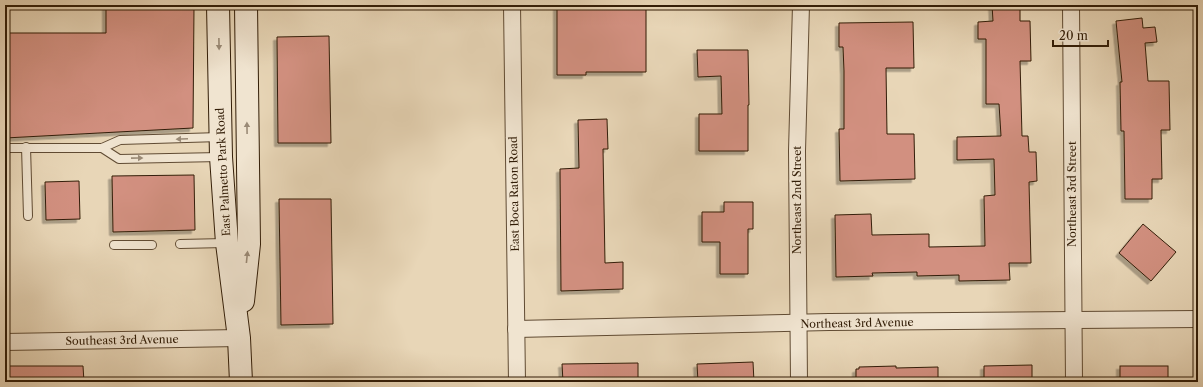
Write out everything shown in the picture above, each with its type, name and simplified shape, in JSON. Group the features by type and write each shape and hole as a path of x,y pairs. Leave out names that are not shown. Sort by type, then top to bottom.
{"main road":[{"name":"East Palmetto Park Road","path":"218,5 221,147 227,244 239,338 241,382"},
{"name":"East Palmetto Park Road","path":"239,338 249,244 246,5"}],"street":[{"name":"East Boca Raton Road","path":"512,5 517,382"},
{"name":"Northeast 3rd Street","path":"1071,5 1074,382"},
{"name":"Northeast 2nd Street","path":"799,9 797,151 799,382"},
{"name":"Northeast 3rd Avenue","path":"516,329 798,323 1198,319"},
{"name":"Southeast 3rd Avenue","path":"5,342 239,338"}],"lane":[{"path":"5,148 102,148 120,140 221,147"},
{"path":"26,147 28,216"},
{"path":"102,148 119,159 221,147"},
{"path":"180,244 227,244"},
{"path":"114,245 152,245"}],"building":[{"path":"106,5 186,5 186,7 194,7 193,128 5,138 5,33 106,33"},
{"path":"557,5 646,5 646,72 586,72 586,75 557,75"},
{"path":"992,5 1020,5 1020,21 1030,21 1031,61 1020,61 1022,136 1028,136 1029,152 1036,152 1037,181 1029,182 1031,263 1009,263 1010,280 959,281 959,275 917,276 917,272 872,273 873,276 836,277 835,215 871,214 872,235 929,234 929,247 985,246 984,196 995,195 994,159 957,160 957,137 1001,136 999,104 986,104 986,39 978,39 978,22 993,21"},
{"path":"1142,18 1143,28 1155,27 1157,42 1145,43 1148,81 1169,81 1170,130 1161,130 1162,179 1152,179 1152,199 1125,199 1124,131 1121,131 1120,82 1122,82 1116,21"},
{"path":"913,22 914,68 886,68 887,134 914,134 915,179 840,181 839,129 844,129 844,71 843,47 839,47 839,23"},
{"path":"329,36 331,143 278,143 277,37"},
{"path":"697,50 748,50 748,151 699,151 699,114 722,114 721,76 698,77"},
{"path":"607,119 608,149 603,149 605,263 623,262 623,289 561,291 560,169 579,168 578,120"},
{"path":"194,175 195,230 113,232 112,176"},
{"path":"79,181 80,219 46,220 45,182"},
{"path":"279,199 331,199 333,324 281,325"},
{"path":"724,202 753,202 753,229 748,229 748,274 720,274 720,242 702,242 702,212 724,212"},
{"path":"1143,224 1176,252 1151,281 1119,253"},
{"path":"753,362 754,382 698,382 697,364"},
{"path":"638,363 638,382 563,382 562,364"},
{"path":"1032,365 1032,382 984,382 984,366"},
{"path":"5,366 83,366 84,382 5,382"},
{"path":"896,366 896,368 938,367 938,382 856,382 856,369 859,369 859,367"},
{"path":"1120,366 1168,366 1168,382 1120,382"}]}
